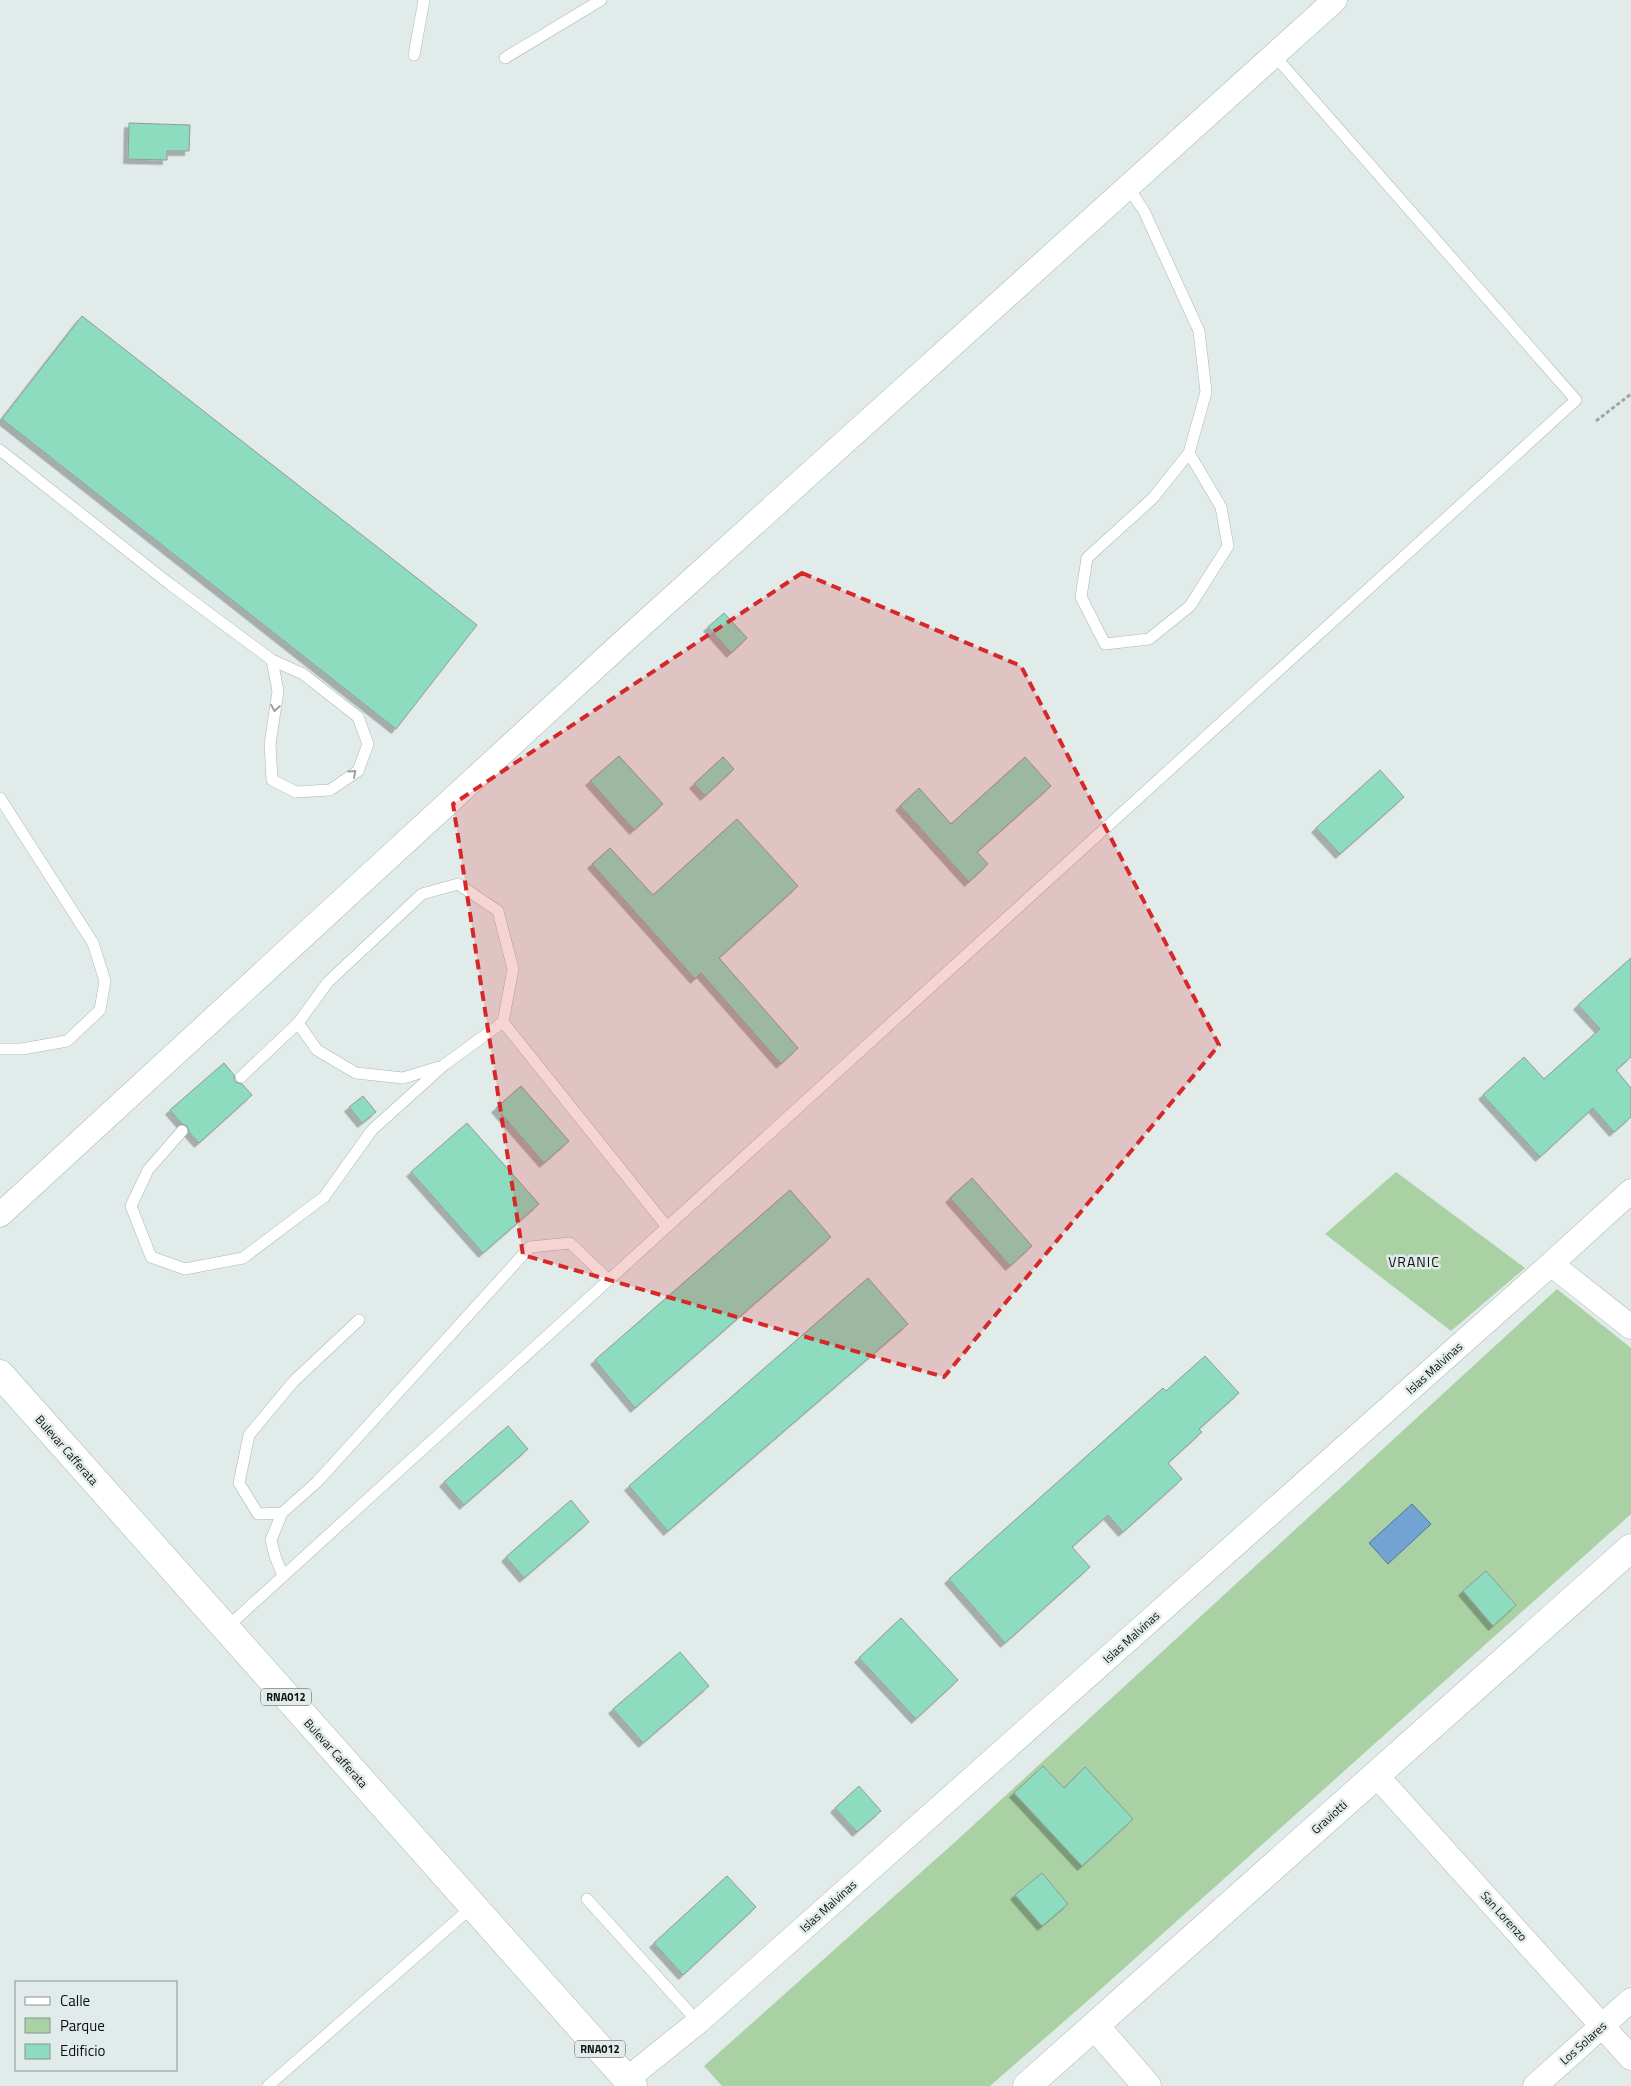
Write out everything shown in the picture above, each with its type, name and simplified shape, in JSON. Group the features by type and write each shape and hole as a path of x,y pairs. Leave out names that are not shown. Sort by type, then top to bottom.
{"main road":[{"name":"Bulevar Cafferata","path":"0,1374 630,2082"},
{"name":"Graviotti","path":"1027,2086 1631,1548"},
{"path":"1095,2026 1147,2086"}],"street":[{"path":"0,1215 622,643 1335,0"},
{"name":"Islas Malvinas","path":"630,2082 1631,1191"},
{"path":"1551,1264 1631,1327"},
{"name":"San Lorenzo","path":"1376,1775 1631,2058"},
{"name":"Los Solares","path":"1535,2086 1631,2000"}],"lane":[{"path":"414,55 424,0"},
{"path":"505,58 601,0"},
{"path":"225,1629 1576,400 1274,55"},
{"path":"1128,187 1144,212 1199,331 1206,392 1188,453 1154,498 1087,558 1081,597 1105,644 1149,639 1190,606 1228,546 1221,507 1188,453"},
{"path":"0,450 170,585 272,660 303,674 358,717 368,744 358,771 330,790 296,792 272,780 270,744 278,691 272,660"},
{"path":"0,798 93,943 105,981 100,1010 67,1041 22,1049 0,1049"},
{"path":"182,1131 148,1170 131,1206 151,1257 185,1269 243,1258 324,1197 372,1130 444,1065 503,1022 512,969 498,911 458,884 422,894 328,982 298,1023 241,1077"},
{"path":"503,1022 668,1227"},
{"path":"298,1023 317,1050 356,1073 403,1078 444,1065"},
{"path":"284,1576 271,1540 282,1513 317,1482 530,1247 570,1243 609,1280"},
{"path":"282,1513 258,1514 240,1483 249,1435 294,1381 359,1320"},
{"path":"588,1899 698,2022"},
{"path":"268,2086 472,1906"}],"path":[{"path":"1596,420 1631,394"}],"highlighted area":[{"path":"802,573 1021,666 1219,1045 944,1377 523,1255 453,804"}],"green space":[{"path":"1396,1172 1525,1268 1451,1331 1325,1234"},
{"path":"1557,1289 1631,1348 1631,1514 1092,1997 990,2086 722,2086 704,2066 955,1842"}],"water":[{"path":"1412,1504 1431,1524 1388,1564 1369,1543"}],"building":[{"path":"129,123 190,125 189,151 167,151 167,160 128,159"},
{"path":"82,316 477,625 396,729 2,419"},
{"path":"724,613 747,638 731,653 708,627"},
{"path":"619,756 663,804 634,830 590,781"},
{"path":"723,757 734,769 705,796 694,784"},
{"path":"1025,757 1051,786 977,852 988,864 969,882 900,806 919,788 951,824"},
{"path":"1380,770 1404,797 1340,854 1316,828"},
{"path":"737,819 798,886 719,958 798,1048 781,1064 701,973 695,979 592,864 610,848 653,895"},
{"path":"1631,958 1631,1057 1616,1070 1631,1088 1631,1117 1614,1132 1593,1108 1540,1157 1483,1095 1524,1057 1544,1079 1600,1029 1578,1005"},
{"path":"224,1063 234,1075 235,1082 242,1084 252,1095 199,1143 189,1132 187,1126 182,1124 170,1110"},
{"path":"521,1086 569,1141 544,1163 496,1108"},
{"path":"363,1096 376,1112 362,1123 349,1107"},
{"path":"467,1123 539,1204 483,1253 411,1172"},
{"path":"972,1178 1032,1246 1010,1266 950,1198"},
{"path":"790,1190 831,1237 635,1408 595,1360"},
{"path":"868,1278 908,1324 668,1531 629,1486"},
{"path":"1205,1356 1239,1393 1199,1429 1202,1432 1168,1463 1182,1479 1123,1532 1108,1515 1072,1547 1090,1567 1005,1643 949,1579 1163,1388 1166,1391"},
{"path":"508,1426 528,1449 464,1505 444,1482"},
{"path":"571,1500 589,1522 524,1578 506,1557"},
{"path":"1486,1571 1516,1605 1493,1626 1463,1591"},
{"path":"901,1618 958,1680 916,1719 859,1658"},
{"path":"680,1652 709,1686 643,1743 613,1709"},
{"path":"1043,1766 1064,1788 1085,1767 1133,1819 1082,1866 1014,1793"},
{"path":"859,1786 881,1811 857,1832 835,1808"},
{"path":"1042,1873 1068,1904 1042,1926 1015,1895"},
{"path":"727,1876 756,1907 683,1975 654,1943"}],"district":[{"name":"VRANIC","path":"1414,1261"}]}
